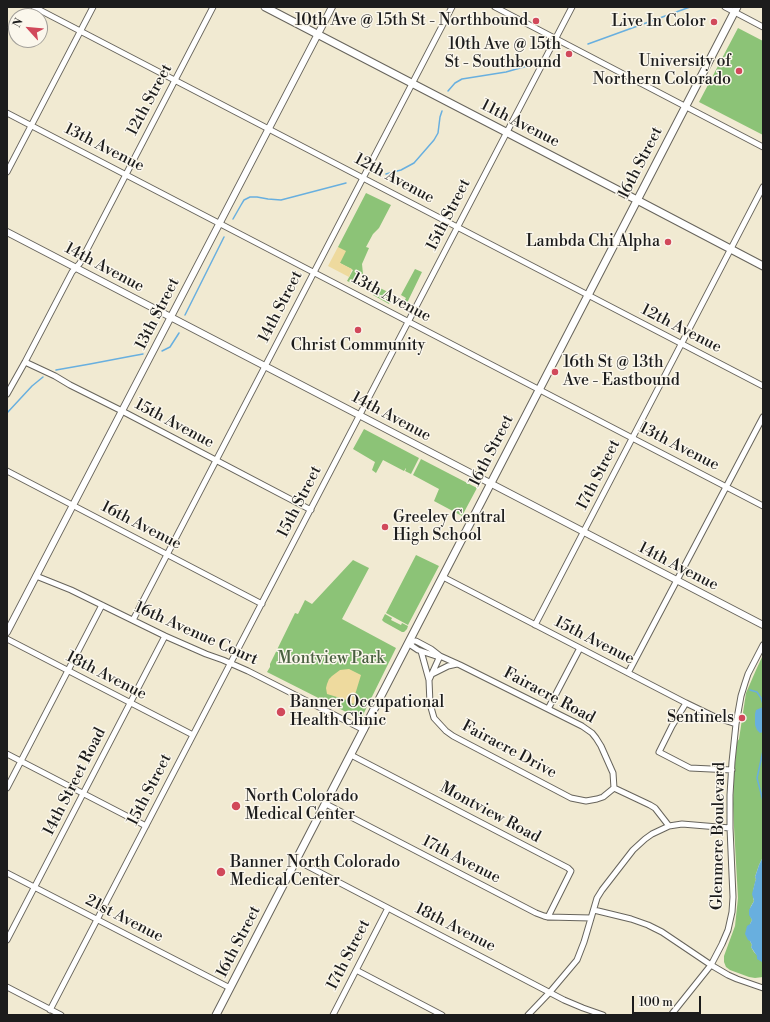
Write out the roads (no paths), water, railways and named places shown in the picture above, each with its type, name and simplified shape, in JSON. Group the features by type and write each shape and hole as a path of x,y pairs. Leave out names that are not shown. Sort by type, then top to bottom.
{"main road":[{"name":"11th Avenue","path":"265,7 763,266"},
{"name":"16th Street","path":"216,1015 736,9"}],"street":[{"name":"12th Avenue","path":"34,7 763,386"},
{"path":"7,172 93,7"},
{"name":"12th Street","path":"7,394 72,272 81,260 213,7"},
{"name":"13th Street","path":"7,632 332,7"},
{"name":"14th Street","path":"133,620 452,7"},
{"path":"495,7 763,147"},
{"name":"15th Street","path":"50,1010 572,7"},
{"path":"725,7 736,9 763,27"},
{"name":"13th Avenue","path":"7,113 763,506"},
{"name":"17th Street","path":"536,625 763,187"},
{"name":"14th Avenue","path":"7,232 763,625"},
{"name":"15th Avenue","path":"25,362 55,376 311,510"},
{"path":"628,673 763,417"},
{"name":"16th Avenue","path":"7,471 262,604"},
{"name":"16th Avenue Court","path":"36,576 63,586 165,636 231,664 364,730"},
{"name":"15th Avenue","path":"443,577 686,703 715,717 736,724"},
{"path":"7,788 102,604"},
{"name":"14th Street Road","path":"7,940 165,636"},
{"name":"18th Avenue","path":"7,639 193,736"},
{"name":"Fairacre Road","path":"440,656 421,651 412,646 410,641 416,641 440,656 582,726 592,733 596,738 613,773 614,788"},
{"name":"Glenmere Boulevard","path":"671,1015 710,965 728,930 732,912 733,897 730,828 732,770 736,724 741,696 748,674 763,646"},
{"path":"548,709 580,648"},
{"path":"421,651 431,677 448,666 457,664"},
{"name":"Fairacre Drive","path":"440,656 431,677 430,704 434,718 442,728 453,736 571,798 586,801 596,800 603,797 614,788"},
{"path":"686,703 659,752 690,768 732,770"},
{"path":"7,754 146,826"},
{"name":"Montview Road","path":"351,755 568,868 571,871 548,917"},
{"path":"614,788 655,808 669,826"},
{"name":"17th Avenue","path":"326,804 544,916 591,918"},
{"path":"528,1015 550,992 579,956 599,894 633,850 652,834 669,826 682,824 730,828"},
{"name":"18th Avenue","path":"296,860 564,1000 594,1014 603,1015"},
{"name":"21st Avenue","path":"7,873 230,988"},
{"name":"17th Street","path":"333,1015 388,908"},
{"path":"594,910 648,925 662,932 710,965 737,980 763,988"},
{"path":"356,970 442,1015"},
{"path":"7,987 60,1015"}],"water":[{"path":"763,707 763,732 760,733 755,725 755,714 756,710"},
{"path":"763,857 762,962 757,959 757,956 751,947 752,945 745,934 747,926 752,920 749,915 749,910 754,901 752,894 756,879 755,877"}],"waterway":[{"path":"588,44 690,7"},
{"path":"448,91 455,83 462,79 506,72 527,66"},
{"path":"386,174 401,170 414,163 434,140 438,133 442,111"},
{"path":"233,219 244,200 250,197 281,200 346,183"},
{"path":"185,315 224,237"},
{"path":"162,351 170,347 179,333"},
{"path":"56,370 143,354"},
{"path":"7,413 32,386 43,377"},
{"path":"750,690 757,692 763,704"},
{"path":"763,751 757,778 763,801"}],"place":[{"name":"10th Ave @ 15th St - Northbound","path":"536,21"},
{"name":"Live In Color","path":"714,22"},
{"name":"10th Ave @ 15th St - Southbound","path":"569,54"},
{"name":"University of Northern Colorado","path":"739,71"},
{"name":"Lambda Chi Alpha","path":"668,242"},
{"name":"Christ Community","path":"358,330"},
{"name":"16th St @ 13th Ave - Eastbound","path":"555,372"},
{"name":"Greeley Central High School","path":"385,527"},
{"name":"Banner Occupational Health Clinic","path":"281,712"},
{"name":"Sentinels","path":"742,718"},
{"name":"North Colorado Medical Center","path":"236,806"},
{"name":"Banner North Colorado Medical Center","path":"221,872"}],"park label":[{"name":"Montview Park","path":"331,659"}]}
